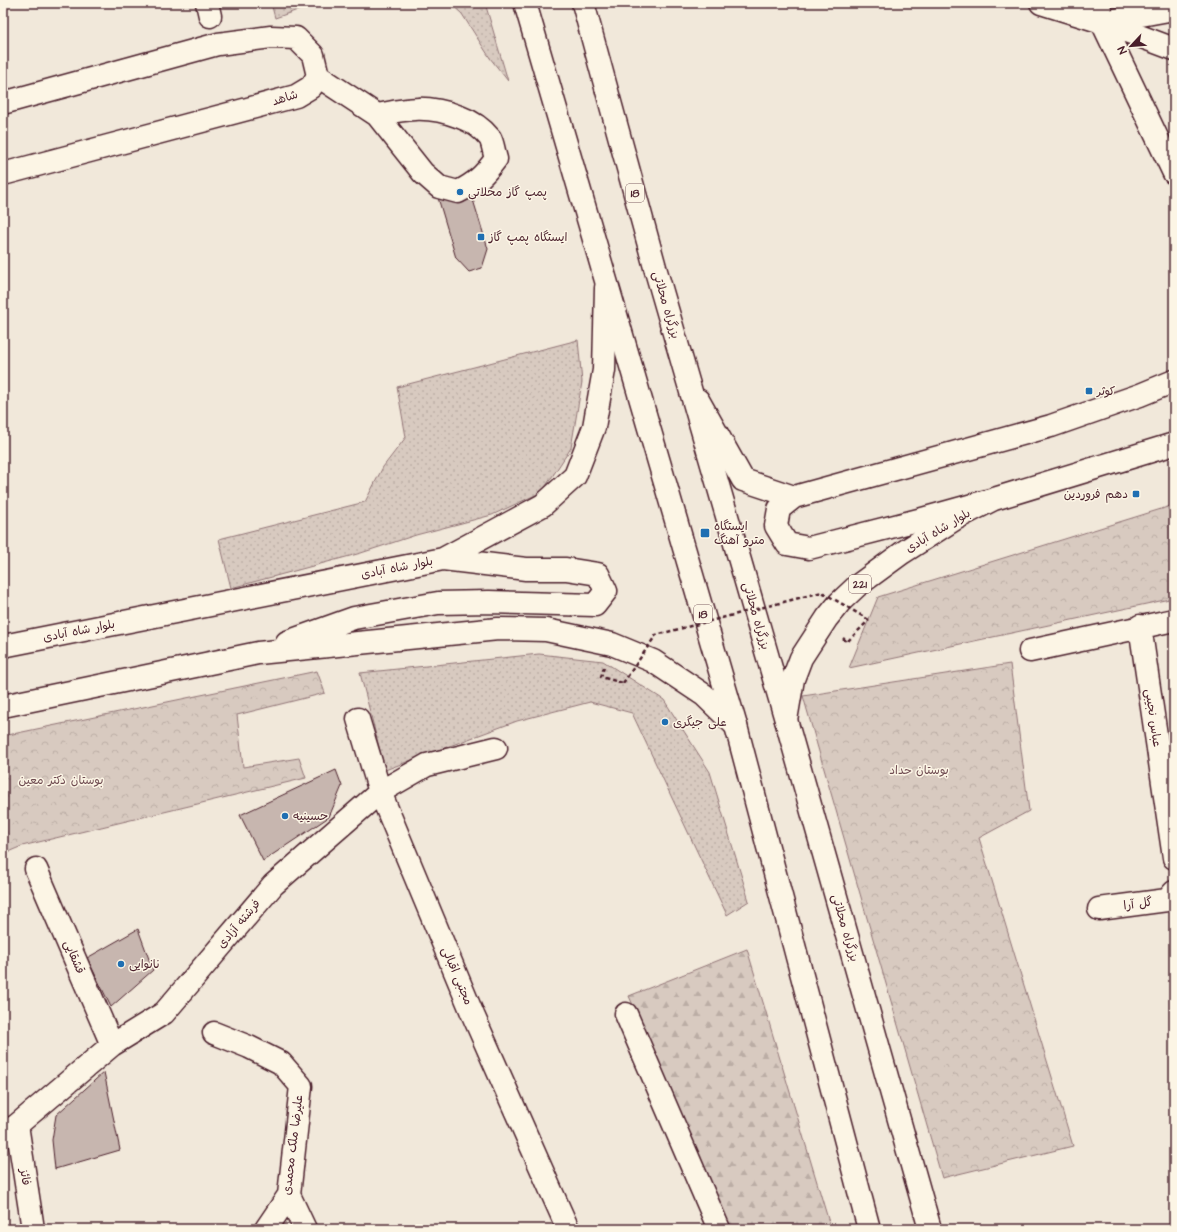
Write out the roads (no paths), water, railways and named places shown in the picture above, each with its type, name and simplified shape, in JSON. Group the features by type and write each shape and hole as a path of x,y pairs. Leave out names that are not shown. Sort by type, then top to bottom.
{"main road":[{"name":"18","path":"525,3 736,726 869,1229"},
{"name":"بزرگراه محلاتی","path":"583,3 656,271 786,720 930,1229"},
{"path":"1041,3 1100,13 1174,9"},
{"path":"1100,13 1174,48"},
{"path":"1100,13 1174,173"},
{"path":"3,103 218,44 271,37 296,38 312,55 318,76 377,115 423,173 439,187 458,192 473,184 485,174 496,159 490,139 473,122 452,114 431,109 406,109 377,115"},
{"name":"شاهد","path":"3,174 296,96 311,87 318,76"},
{"name":"بلوار شاه آبادی","path":"3,646 443,559 543,505 575,476 594,427 604,370 606,283"},
{"path":"689,383 742,480 794,497 1051,426 1140,395 1174,381"},
{"name":"بلوار شاه آبادی","path":"786,720 793,679 801,658 827,618 840,602 857,586 918,542 955,519 994,499 1174,444"},
{"name":"221","path":"794,497 779,509 776,526 787,544 809,548 994,499"},
{"path":"258,653 354,618 438,603 489,602 595,605 606,591 598,574 566,569 526,569 443,559"},
{"path":"1030,651 1140,626 1174,620"},
{"name":"عباس نجیبی","path":"1140,626 1174,858"},
{"path":"3,706 258,653 498,629 546,630 612,644 653,661 704,696 736,726"},
{"name":"مجتبی اقبالی","path":"358,719 380,792 473,1015 568,1229"},
{"name":"فرشته آزادی","path":"10,1130 112,1044 164,1013 273,885 380,792 427,765 496,748"},
{"name":"قشقایی","path":"36,869 112,1044"},
{"name":"گل آرا","path":"1100,909 1167,900 1174,892"},
{"path":"626,1014 720,1229"},
{"name":"علیرضا ملک محمدی","path":"214,1033 249,1047 281,1063 301,1086 289,1195 266,1229"},
{"name":"فائز","path":"10,1130 34,1229"},
{"path":"289,1195 305,1229"}],"place":[{"name":"پمپ گاز محلاتی","path":"460,192"},
{"name":"ایستگاه پمپ گاز","path":"481,237"},
{"name":"کوثر","path":"1089,391"},
{"name":"دهم فروردین","path":"1136,494"},
{"name":"ایستگاه مترو آهنگ","path":"705,533"},
{"name":"علی جیگری","path":"665,722"},
{"name":"حسینیه","path":"285,816"},
{"name":"نانوایی","path":"121,964"}],"park label":[{"name":"بوستان حداد","path":"919,770"},
{"name":"بوستان دکتر معین","path":"61,780"}]}
